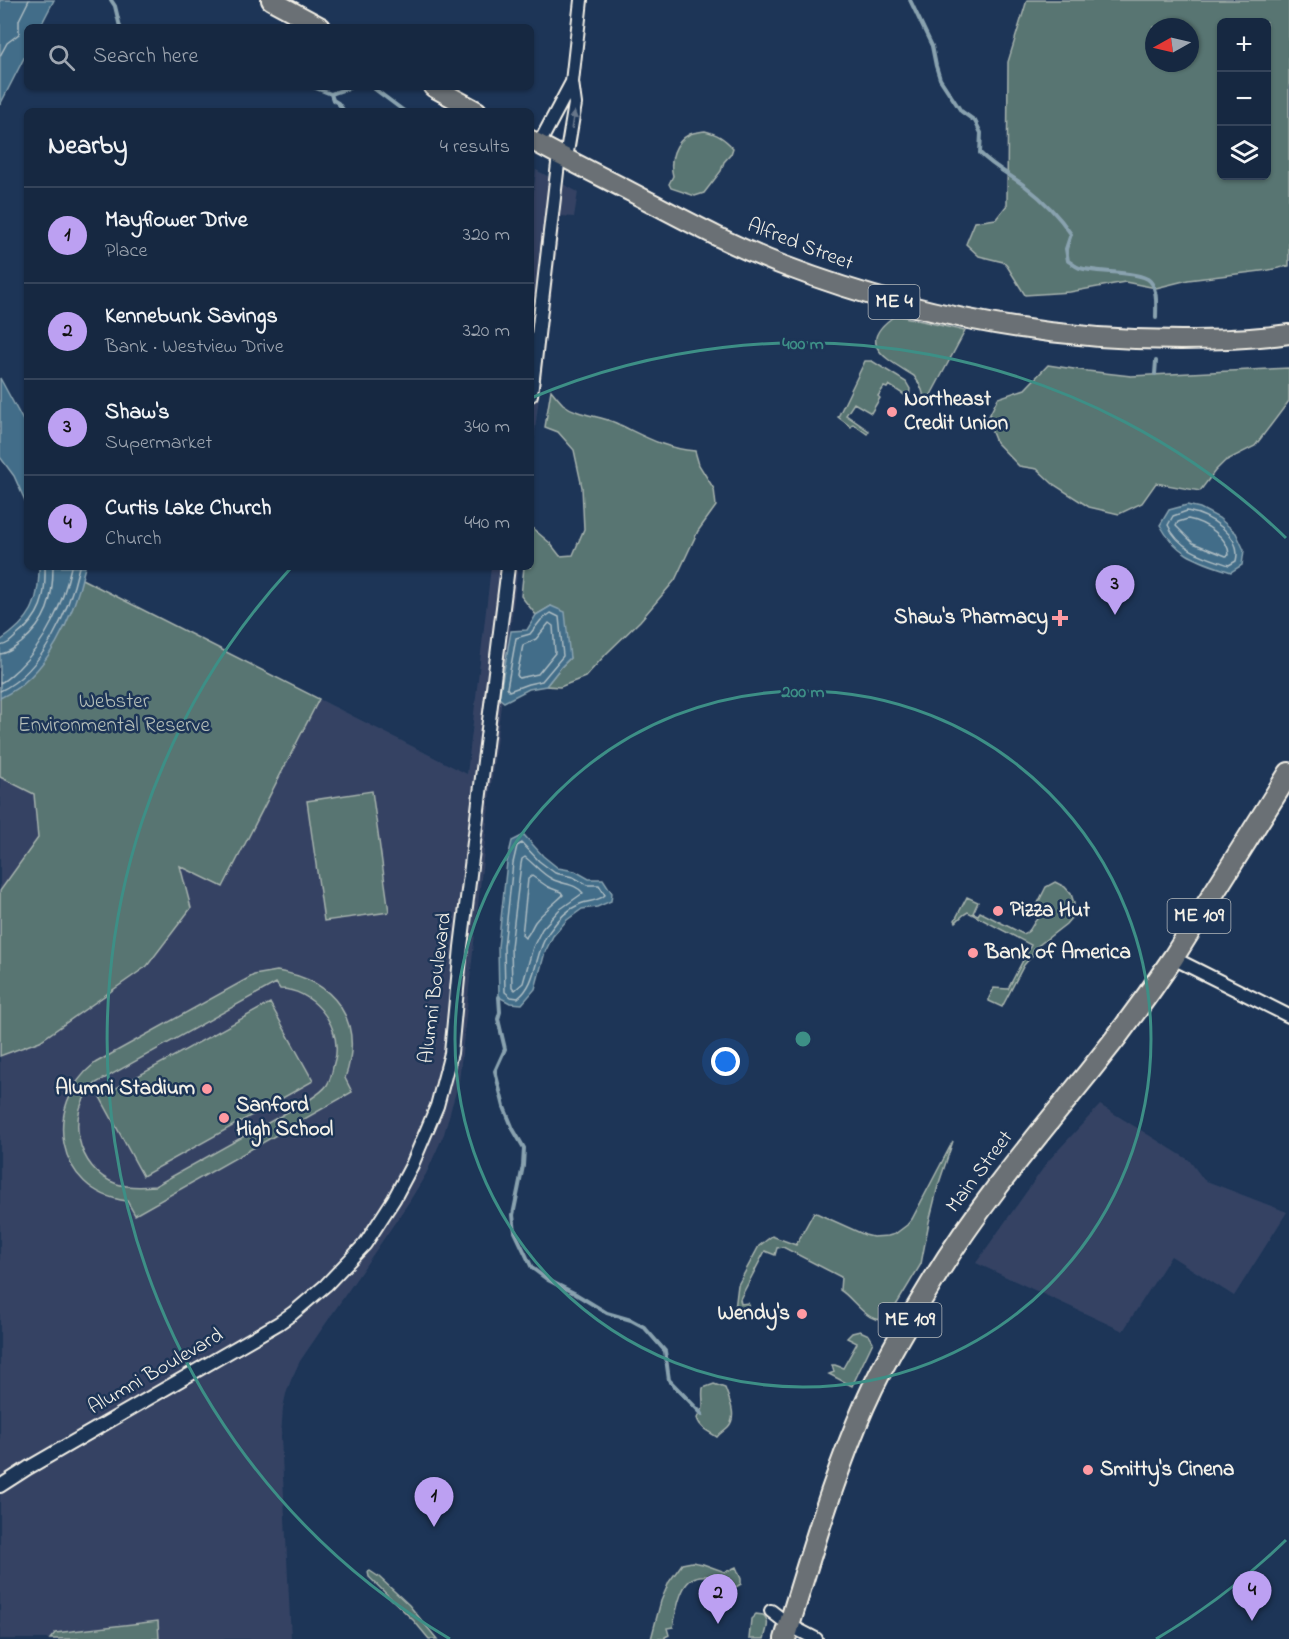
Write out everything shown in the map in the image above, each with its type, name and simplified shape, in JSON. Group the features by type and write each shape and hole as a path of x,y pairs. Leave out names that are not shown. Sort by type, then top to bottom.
{"highway":[{"name":"Main Street","path":"787,1632 833,1485 858,1421 887,1362 929,1287 973,1219 1103,1054 1173,958 1289,773"}],"main road":[{"path":"271,0 315,24"},
{"path":"438,90 472,108"},
{"name":"Alfred Street","path":"535,142 728,242 782,265 888,301 993,325 1062,334 1131,339 1194,340 1225,340 1289,334"}],"street":[{"path":"534,372 562,156 575,104 572,82 581,0"},
{"path":"535,142 572,82"},
{"name":"Alumni Boulevard","path":"0,1486 27,1468 279,1323 326,1285 364,1244 394,1199 426,1136 452,1053 462,937 508,570"},
{"path":"1173,958 1289,1016"},
{"path":"771,1611 787,1632 816,1639"}],"shaded area":[{"path":"536,170 578,192 574,217 561,216 534,438 534,187"},
{"name":"Sanford High School","path":"491,570 518,570 491,786 459,1081 444,1134 426,1174 300,1361 291,1380 283,1408 281,1436 291,1639 0,1639 0,777 223,887 319,699 467,774"},
{"path":"1100,1105 1189,1160 1204,1180 1287,1212 1234,1296 1171,1256 1123,1331 976,1263 1049,1160"}],"green space":[{"path":"1027,0 1289,0 1289,266 1188,280 1156,288 1125,282 1070,292 1025,295 1003,262 979,256 966,244 975,222 996,219 1007,205 1008,62"},
{"path":"705,131 720,137 733,148 721,171 704,193 695,196 671,188 669,184 673,176 674,152 685,137"},
{"path":"896,315 965,331 925,406 922,390 914,376 885,357 876,343 877,334 883,325"},
{"path":"865,361 872,361 906,382 910,389 909,398 889,385 887,388 884,387 871,413 854,403 846,415 869,431 867,434 853,424 851,427 838,417"},
{"path":"1048,365 1131,376 1289,368 1289,401 1255,446 1225,461 1200,491 1156,483 1142,503 1119,514 1089,507 1053,484 1037,469 1019,466 996,442 987,420 998,398 1025,389"},
{"path":"551,390 563,404 575,411 609,420 663,444 695,451 699,465 714,489 716,506 698,531 675,580 640,621 585,677 560,687 546,686 570,658 551,606 536,615 521,596 524,570 534,570 534,530 550,543 560,556 573,555 584,529 582,487 574,450 558,432 545,427"},
{"name":"Webster Environmental Reserve","path":"70,573 319,699 223,887 180,866 191,908 147,966 40,1041 0,1056 0,891 38,838 34,794 0,777 0,672"},
{"path":"372,791 389,912 324,921 307,801"},
{"path":"1055,882 1065,887 1071,894 1074,903 1072,917 1034,949 1002,1007 989,1001 994,988 1008,989 1031,945 968,912 956,922 967,897 978,902 973,913 978,915 980,912 1023,934 1028,932 1037,919 1034,911 1046,887"},
{"path":"277,971 297,976 315,984 329,994 340,1007 348,1021 351,1038 350,1057 345,1078 352,1092 135,1215 127,1201 103,1194 84,1182 71,1164 64,1144 63,1123 68,1101 78,1081 95,1063 254,975","holes":["276,983 280,989 291,990 312,1001 328,1019 336,1041 336,1056 327,1085 309,1100 155,1186 131,1187 117,1184 103,1177 92,1166 79,1139 80,1109 86,1095 96,1083"]},
{"name":"Alumni Stadium","path":"270,1003 313,1081 143,1176 100,1097"},
{"path":"953,1141 938,1186 921,1264 889,1317 882,1320 869,1316 840,1290 841,1277 783,1247 777,1248 775,1255 765,1251 740,1299 741,1304 748,1303 749,1305 735,1309 738,1285 759,1246 772,1236 796,1245 814,1212 873,1237 895,1234 907,1225"},
{"path":"860,1331 869,1335 873,1342 852,1386 829,1374 834,1372 832,1365 843,1368 857,1343 847,1338 852,1333"},
{"path":"714,1384 725,1388 732,1413 731,1423 717,1437 703,1427 697,1418 703,1408 703,1388"},
{"path":"692,1562 725,1572 736,1567 741,1584 733,1587 706,1576 690,1580 678,1602 673,1627 667,1628 669,1635 665,1639 651,1639 661,1601 669,1582 682,1564"},
{"path":"370,1571 409,1605 437,1639 429,1639 369,1577 368,1572"},
{"path":"756,1614 763,1615 767,1620 764,1639 749,1639 751,1619"},
{"path":"158,1621 159,1639 50,1639 55,1633"}],"water":[{"path":"0,0 54,0 42,24 24,24 24,58 0,105"},
{"path":"0,378 24,422 24,498 14,476 0,457"},
{"path":"1187,505 1200,508 1219,518 1236,533 1244,550 1242,565 1231,572 1190,556 1174,544 1160,525 1169,510"},
{"path":"39,570 84,570 66,624 45,660 17,688 0,698 0,641 26,618 35,601"},
{"path":"551,606 565,612 570,658 546,686 529,689 504,702 499,698 511,631 527,630 536,615"},
{"path":"524,835 543,856 558,868 575,871 589,879 603,879 612,893 611,901 597,907 582,909 567,920 553,936 545,952 535,989 522,1004 510,1003 499,997 498,947 507,862 512,841"}],"waterway":[{"path":"111,0 115,6 119,24"},
{"path":"910,0 932,46 940,79 961,111 975,121 981,133 980,153 1031,191 1061,221 1071,234 1066,249 1068,261 1087,270 1138,275 1150,281 1155,294 1156,318"},
{"path":"321,90 331,94 333,100 342,108"},
{"path":"331,94 342,90"},
{"path":"376,90 400,108"},
{"path":"1155,374 1156,361"},
{"path":"499,997 498,1019 505,1049 495,1071 504,1107 524,1148 523,1166 513,1215 515,1232 532,1268 548,1280 607,1313 631,1320 644,1327 665,1351 669,1380 702,1414"}],"place":[{"name":"Northeast Credit Union","path":"892,412"},
{"name":"Shaw's","path":"1115,615"},
{"name":"Shaw's Pharmacy","path":"1060,618"},
{"name":"Pizza Hut","path":"998,911"},
{"name":"Bank of America","path":"973,953"},
{"name":"Alumni Stadium","path":"207,1089"},
{"name":"Sanford High School","path":"224,1118"},
{"name":"Wendy's","path":"802,1314"},
{"name":"Smitty's Cinena","path":"1088,1470"},
{"name":"Mayflower Drive","path":"434,1527"},
{"name":"Curtis Lake Church","path":"1252,1621"},
{"name":"Kennebunk Savings","path":"718,1624"}]}
